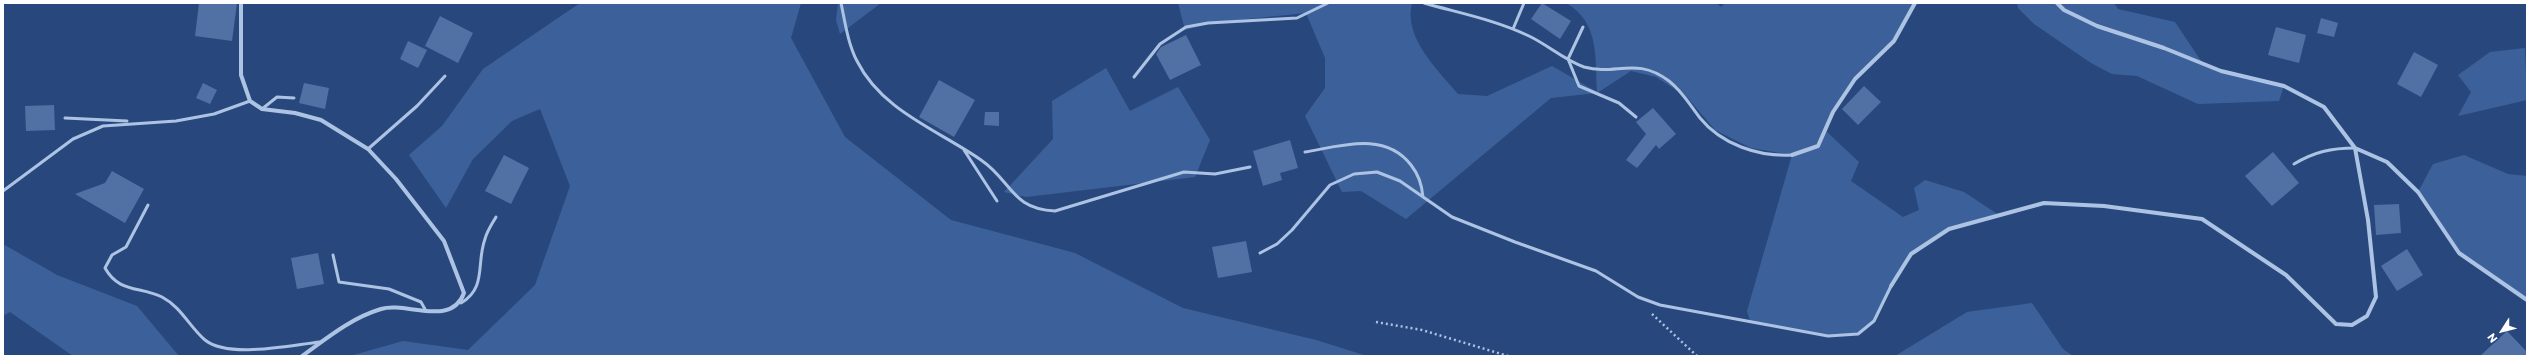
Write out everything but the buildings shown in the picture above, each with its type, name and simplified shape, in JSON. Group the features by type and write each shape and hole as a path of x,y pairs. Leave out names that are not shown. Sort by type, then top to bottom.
{"street":[{"path":"241,3 241,75 250,101 262,109 295,113 321,120 368,149 396,179 444,241 464,293 460,303 452,309 426,311 383,308 354,319 302,356"},
{"path":"1792,155 1818,146 1833,112 1855,79 1894,41 1915,3"},
{"path":"1891,286 1911,254 1949,229 2044,203 2104,206 2202,219 2286,275 2336,324 2352,325 2367,316 2376,297 2368,220 2355,148 2324,107 2284,86 2221,71 2164,48 2097,26 2064,10 2057,3"},
{"path":"2355,148 2388,162 2418,192 2459,253 2527,300"}],"lane":[{"path":"841,3 852,48 858,62 870,81 889,101 906,114 963,148 997,173 1018,199 1028,206 1040,210 1055,211 1184,172 1215,174 1250,168"},
{"path":"1134,77 1160,44 1186,27 1208,23 1297,18 1328,3"},
{"path":"1424,3 1512,29 1529,36 1568,59 1585,67 1604,69 1638,67 1654,71 1684,95 1700,118 1714,133 1728,142 1781,156 1792,155"},
{"path":"1512,29 1524,3"},
{"path":"1583,27 1568,59 1579,86 1619,103 1636,117"},
{"path":"368,149 417,106 445,76"},
{"path":"262,109 276,97 294,98"},
{"path":"65,118 136,122 176,121 214,114 250,101"},
{"path":"3,191 73,139 102,126 136,122"},
{"path":"1305,152 1364,143 1376,143 1394,149 1404,156 1417,173 1422,187 1423,197"},
{"path":"963,148 997,201"},
{"path":"2294,164 2308,156 2331,148 2355,148"},
{"path":"1260,253 1277,244 1287,235 1330,185 1354,174 1377,172 1400,181 1452,217 1596,271 1638,297 1660,305 1828,336 1858,334 1874,321 1891,286"},
{"path":"148,204 126,247 112,255 105,268 111,279 126,288 156,295 174,304 206,340 228,350 321,342"},
{"path":"460,303 471,297 477,286 484,240 496,217"},
{"path":"333,255 339,282 388,289 421,302 426,311"}],"path":[{"path":"1638,297 1649,312 1697,356"},
{"path":"1376,322 1422,330 1508,356"}],"shaded area":[{"path":"580,3 801,3 791,38 845,137 951,220 1075,253 1183,308 1316,340 1367,356 350,356 403,341 468,350 535,285 570,186 540,109 512,121 473,159 446,208 409,155 442,126 483,69"},
{"path":"838,3 881,3 840,34 836,20"},
{"path":"1178,3 1412,3 1411,16 1413,29 1417,41 1432,64 1458,94 1487,96 1552,66 1597,92 1594,42 1585,20 1577,11 1566,3 1716,3 1721,7 1725,3 1915,3 1894,41 1855,79 1833,112 1826,131 1859,162 1851,181 1903,217 1919,210 1914,188 1925,180 1964,192 1999,215 1949,229 1911,254 1874,321 1858,334 1828,336 1750,321 1747,311 1792,155 1751,148 1715,130 1687,97 1656,77 1631,71 1597,93 1551,98 1406,219 1361,191 1342,192 1305,116 1325,88 1325,58 1306,13 1217,22 1185,30"},
{"path":"2017,3 2114,3 2118,9 2175,22 2203,64 2221,71 2284,86 2279,101 2198,104 2137,76 2112,74 2091,63 2034,24 2018,8"},
{"path":"2525,48 2527,100 2458,116 2471,92 2458,75 2490,52"},
{"path":"1106,68 1130,111 1178,87 1210,140 1195,177 1026,197 1004,192 1053,139 1052,101"},
{"path":"2464,155 2508,174 2527,176 2527,300 2459,253 2418,192 2433,164"},
{"path":"3,244 57,275 137,306 179,356 73,356 10,312 3,316"},
{"path":"2032,303 2063,349 2073,356 1895,356 1967,312"}]}
